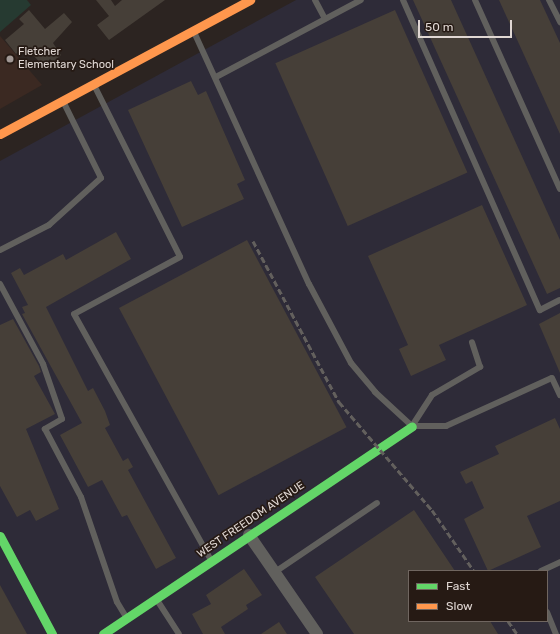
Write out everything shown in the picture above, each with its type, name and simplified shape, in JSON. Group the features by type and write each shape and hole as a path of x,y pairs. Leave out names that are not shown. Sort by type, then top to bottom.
{"street":[{"path":"0,134 193,29 250,0"},
{"name":"WEST FREEDOM AVENUE","path":"103,634 412,426"},
{"path":"249,535 317,634"},
{"path":"0,536 52,634"}],"lane":[{"path":"315,0 325,19"},
{"path":"216,76 361,0"},
{"path":"403,0 540,310 560,300"},
{"path":"475,0 560,189"},
{"path":"549,0 560,22"},
{"path":"193,29 216,76 308,284 351,363 375,392 412,426 446,426 552,378 560,395"},
{"path":"93,83 180,257 74,314 211,561"},
{"path":"0,250 49,225 101,178 62,100"},
{"path":"0,284 43,364 62,419 45,429 80,497 117,602 127,618"},
{"path":"412,426 432,395 480,367 472,342"},
{"path":"274,572 377,503"},
{"path":"543,570 560,562"},
{"path":"156,598 179,634"},
{"path":"548,614 556,634"}],"shaded area":[{"path":"296,0 560,0 560,634 0,634 0,161"},
{"name":"Fletcher Elementary School","path":"0,36 42,85 0,109"}],"green space":[{"name":"Fletcher Elementary School","path":"0,0 27,0 31,5 0,32"}],"building":[{"path":"96,0 111,0 115,6 122,0 165,0 109,40 97,25 109,16"},
{"path":"413,0 451,0 560,240 560,288 547,294"},
{"path":"499,0 540,0 560,43 560,134"},
{"path":"29,10 45,29 64,13 72,22 53,43 61,55 53,62 50,59 43,66 25,46 16,54 5,40 24,24 19,19"},
{"path":"395,10 467,173 348,226 275,63"},
{"path":"191,81 198,95 206,91 245,180 237,184 244,199 182,227 128,110"},
{"path":"482,205 527,305 439,345 446,360 411,376 399,349 408,345 368,256"},
{"path":"116,232 131,259 46,307 88,391 93,388 105,411 110,425 105,428 123,461 128,458 133,467 128,470 176,558 156,569 127,515 122,517 102,480 88,487 60,435 82,423 22,314 25,313 22,307 28,305 11,273 20,268 24,275 63,254 66,260"},
{"path":"247,240 347,427 219,495 119,308"},
{"path":"560,313 560,373 539,324"},
{"path":"13,319 39,366 41,372 34,376 55,414 26,429 59,509 36,521 30,510 17,517 0,486 0,325"},
{"path":"555,418 560,429 560,501 527,516 541,547 488,570 464,519 484,508 472,481 466,484 460,472 499,454 495,446"},
{"path":"414,510 454,570 408,570 408,622 491,622 498,634 354,634 315,577"},
{"path":"244,569 262,595 246,605 248,609 221,627 225,634 203,634 192,614 211,604 206,595"},
{"path":"0,585 27,634 0,634"},
{"path":"279,622 287,634 261,634"}],"railway":[{"path":"253,241 339,402 432,510 473,570"},
{"path":"509,622 517,634"}],"traffic: fast":[{"path":"103,634 412,426"},
{"path":"0,536 52,634"}],"traffic: slow":[{"path":"0,134 250,0"}],"place":[{"name":"Fletcher Elementary School","path":"10,59"}]}
